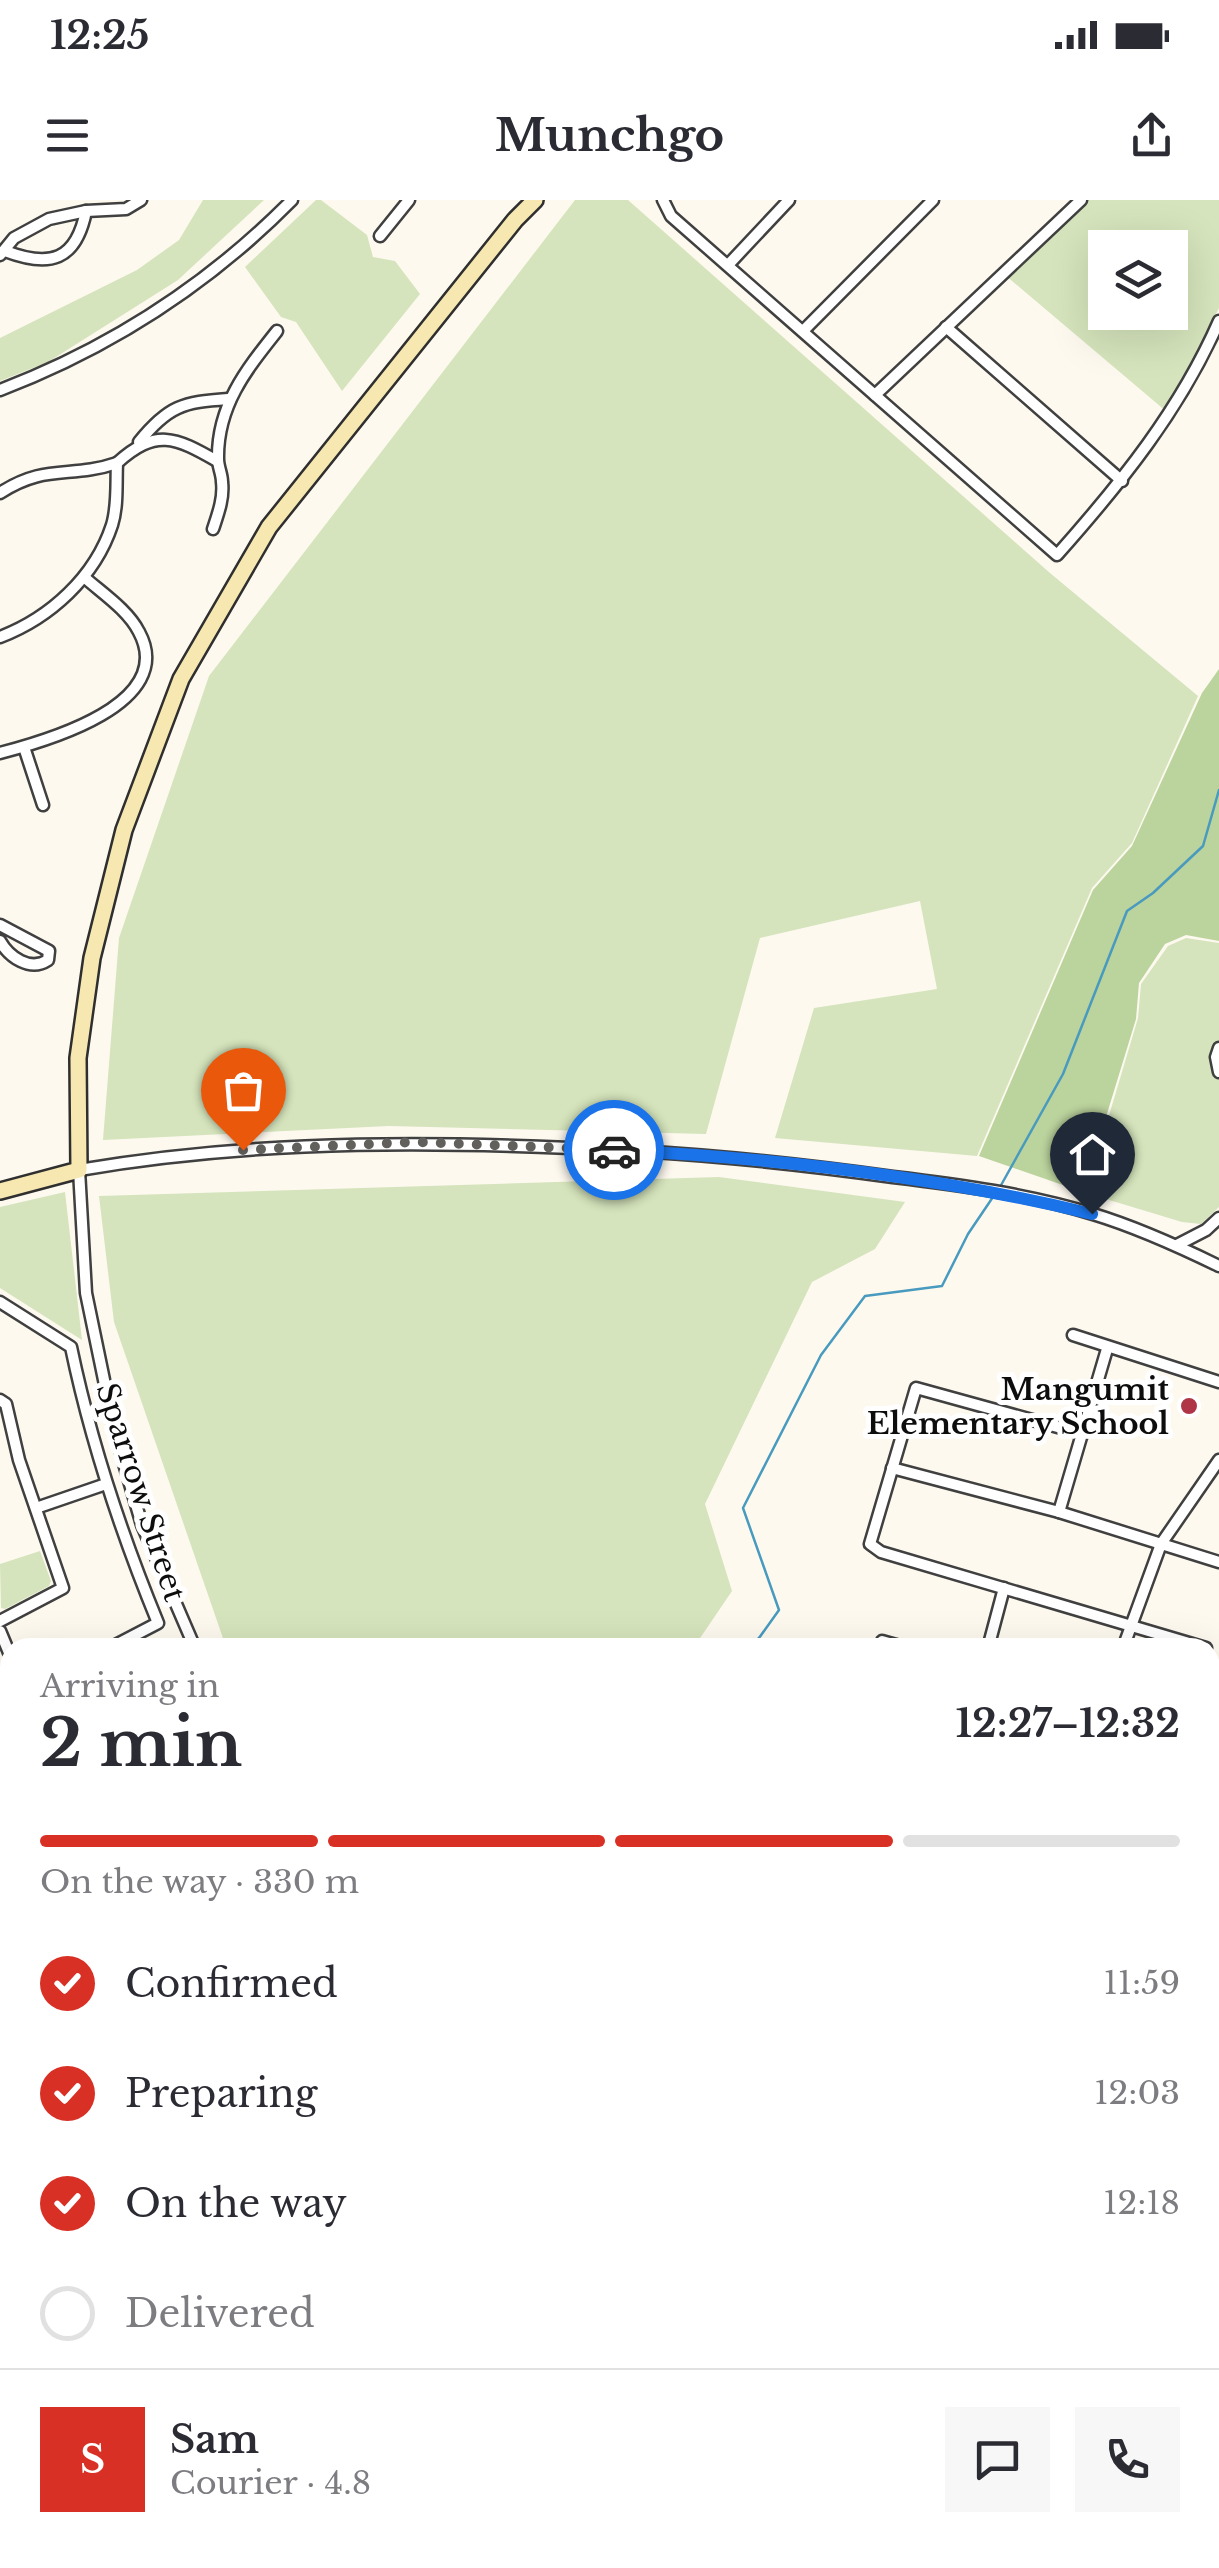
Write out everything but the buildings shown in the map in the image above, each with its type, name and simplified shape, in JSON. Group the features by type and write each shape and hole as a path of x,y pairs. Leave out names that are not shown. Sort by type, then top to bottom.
{"street":[{"path":"86,211 77,243 59,257 31,261 2,253 14,238 49,219 86,211 126,210 141,200"},
{"path":"0,390 68,364 146,318 214,272 292,200"},
{"path":"380,236 410,200"},
{"path":"192,1638 142,1525 115,1434 86,1293 78,1058 92,958 124,830 181,679 269,527 503,234 535,200"},
{"path":"663,200 671,216 1057,555 1122,481 1170,414 1219,320"},
{"path":"728,266 788,200"},
{"path":"802,331 933,200"},
{"path":"875,395 1081,200"},
{"path":"946,328 1122,481"},
{"path":"213,529 222,501 217,462 228,399 277,331"},
{"path":"0,493 33,475 98,469 117,463 156,421 179,406 228,399"},
{"path":"135,446 159,438 181,443 217,462"},
{"path":"0,637 45,614 84,577 112,524 117,463"},
{"path":"0,754 78,728 133,691 142,672 144,644 140,633 84,577"},
{"path":"24,747 44,805"},
{"path":"0,924 41,944 48,951 48,960 32,965 8,954 0,941"},
{"path":"1219,1048 1219,1072"},
{"path":"0,1191 79,1170 144,1159 416,1142 747,1158 974,1187 1031,1199 1092,1214 1177,1245 1219,1266"},
{"path":"1177,1245 1206,1230 1219,1218"},
{"name":"Sparrow Street","path":"0,1302 71,1347 86,1418 106,1484 158,1623 129,1638"},
{"path":"1073,1335 1219,1382"},
{"path":"1059,1512 1108,1349"},
{"path":"1083,1434 916,1388 870,1544 881,1552 1175,1638"},
{"path":"0,1400 6,1404 19,1460 64,1588 0,1620"},
{"path":"1126,1638 1160,1544 1214,1476 1219,1460"},
{"path":"892,1468 1059,1512 1219,1562"},
{"path":"36,1508 106,1484"},
{"path":"991,1638 1004,1588"}],"green space":[{"path":"203,200 264,200 178,280 48,362 0,381 0,338 137,270 179,240"},
{"path":"316,200 367,235 373,257 395,261 420,294 342,391 296,322 281,317 245,267"},
{"path":"575,200 628,200 1050,573 1198,696 1132,843 1092,888 977,1156 775,1138 814,1008 937,989 920,901 760,938 706,1134 389,1126 103,1140 119,938 209,676"},
{"path":"1086,200 1219,200 1219,308 1167,412 1005,275"},
{"path":"1219,669 1219,941 1186,935 1165,944 1139,983 1136,1019 1083,1192 979,1156 1093,890 1132,846 1202,693"},
{"path":"1186,938 1219,943 1219,1207 1201,1224 1182,1222 1086,1193 1138,1018 1141,984 1168,946"},
{"path":"719,1177 905,1202 875,1249 812,1282 705,1504 732,1591 700,1638 223,1638 114,1322 99,1196"},
{"path":"65,1192 82,1340 0,1288 0,1207"},
{"path":"40,1551 51,1581 49,1586 1,1608 0,1564"}],"waterway":[{"path":"1000,1187 1063,1074 1127,911 1153,893 1203,846 1219,790"},
{"path":"759,1638 779,1610 743,1508 821,1355 865,1296 942,1286 968,1234 995,1194"}],"way so far":[{"path":"243,1150 416,1142 614,1150"}],"place":[{"name":"Mangumit Elementary School","path":"1189,1406"}],"route":[{"path":"614,1150 747,1158 974,1187 1092,1214"}]}
